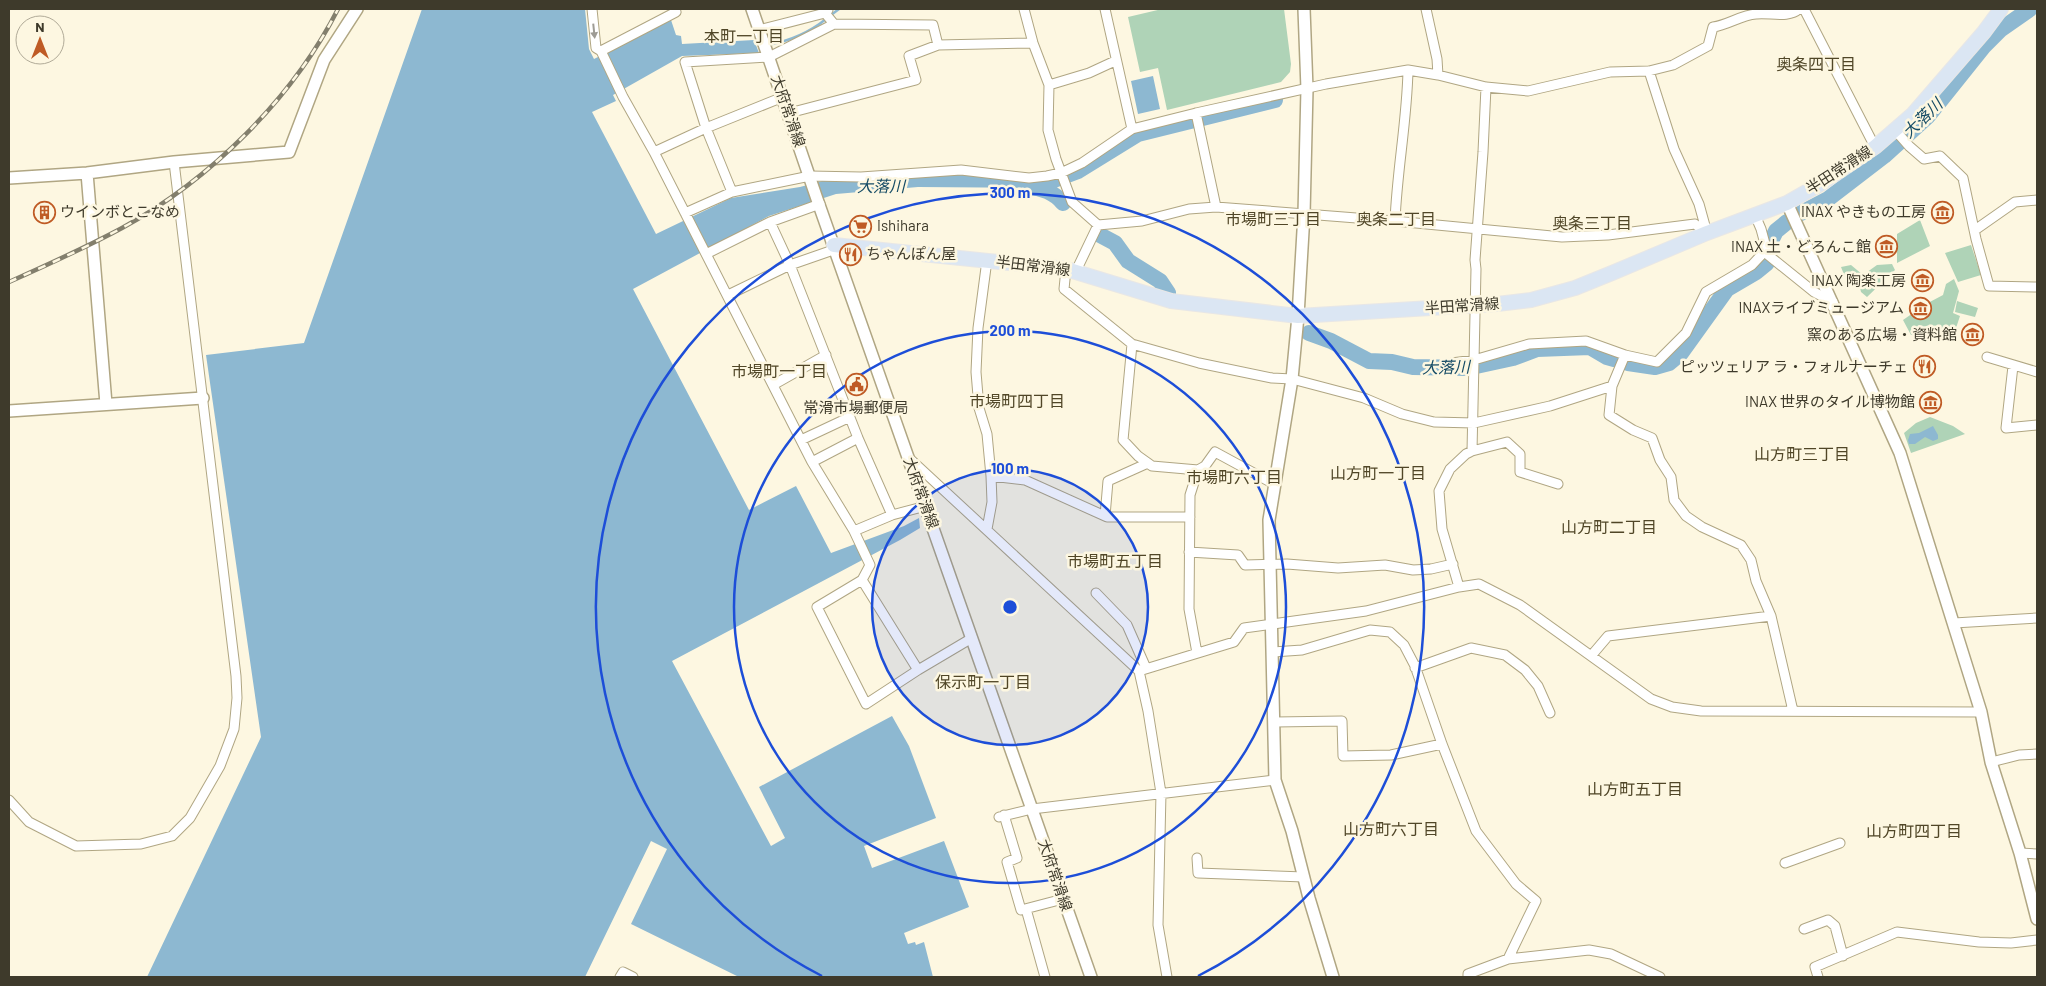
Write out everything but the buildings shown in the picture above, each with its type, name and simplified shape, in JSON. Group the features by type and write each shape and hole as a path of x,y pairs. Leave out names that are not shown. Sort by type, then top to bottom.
{"main road":[{"name":"半田常滑線","path":"835,247 987,260 1071,270 1171,301 1298,316 1531,300 1575,288 1707,233 1787,203 1822,183 1875,147 1898,134 2001,9"}],"street":[{"path":"9,178 87,173 174,162 289,152 324,60 357,9"},
{"path":"592,9 596,48 601,51 623,97 654,152 812,462 854,532 870,565 862,580 817,607 866,704 972,638"},
{"path":"601,51 676,12 675,9"},
{"name":"大府常滑線","path":"752,9 1032,809 1088,976"},
{"path":"1024,9 1033,43 1050,85 1048,130 1063,177 1072,202 1098,225 1142,221 1189,209 1216,207 1395,221 1562,237 1608,235 1695,224 1707,233"},
{"path":"1104,9 1132,129"},
{"path":"1304,9 1307,89 1304,214 1298,316 1292,379 1269,520 1275,780 1292,831 1333,977"},
{"path":"1426,9 1438,75"},
{"path":"685,213 732,192 811,179 960,170 1029,178 1063,177 1132,129 1307,89 1408,70 1438,75 1486,87 1528,91 1610,72 1649,71 1673,65 1708,46 1713,27 1723,26 1752,14 1786,14 1799,9"},
{"path":"1804,9 1875,147"},
{"path":"761,35 826,12 833,23"},
{"path":"732,192 706,128 685,62 768,54 833,23 933,25 938,45"},
{"path":"789,113 916,80 909,56 938,45 1033,43"},
{"path":"1050,85 1089,74 1115,61"},
{"path":"1395,221 1396,180 1408,96 1408,70"},
{"path":"1649,71 1674,149 1699,204 1707,233"},
{"path":"1472,450 1474,423 1476,231 1478,229 1486,87"},
{"path":"654,152 706,128 783,97"},
{"path":"1196,113 1216,207"},
{"path":"1898,134 1924,160 1940,156 1963,178 1989,286 2037,287"},
{"path":"9,800 29,822 76,846 141,844 172,836 190,818 220,766 234,729 237,698 236,676 174,162"},
{"path":"87,173 106,404"},
{"path":"1975,230 2015,202 2037,200"},
{"path":"706,254 770,222 818,202"},
{"path":"1787,203 1900,453 1981,712 1992,762 2020,853 2037,919"},
{"path":"1755,215 1768,254 1788,273 1814,292 1833,302"},
{"path":"770,222 790,265 858,438 892,515"},
{"path":"1098,225 1071,270 1064,289 1132,344 1200,363 1272,378 1292,379 1364,398 1402,414 1434,422 1474,423 1550,406 1612,386"},
{"path":"728,295 790,265 835,247"},
{"path":"1452,363 1474,365 1529,344 1586,341 1625,355 1657,362 1686,333 1706,292 1752,265 1766,250"},
{"path":"987,260 978,328 976,372 979,408 987,434 991,476 992,502 987,528"},
{"path":"1132,344 1124,440 1152,466 1198,470 1205,466 1214,452 1274,484"},
{"path":"773,385 826,355"},
{"path":"1625,355 1612,386 1609,415 1632,430 1652,438 1660,460 1671,477 1674,500 1686,516 1702,527 1741,545 1751,560 1756,581 1771,616 1793,711"},
{"path":"1987,357 2037,372"},
{"path":"2013,366 2006,428 2037,425"},
{"path":"9,411 203,398"},
{"path":"801,440 850,417"},
{"path":"812,462 858,438"},
{"path":"1459,587 1442,528 1439,491 1450,470 1472,450 1507,442 1520,454 1520,472 1558,484"},
{"path":"909,458 1142,669"},
{"path":"1104,516 1108,481 1148,463"},
{"path":"1198,470 1190,495 1188,609 1198,653"},
{"path":"991,476 1025,480 1104,516 1190,517"},
{"path":"854,532 892,515 926,506"},
{"path":"1189,552 1238,555 1245,565 1270,564 1338,568 1385,565 1413,570 1431,569 1453,564"},
{"path":"862,580 918,670"},
{"path":"1142,669 1234,642 1244,628 1366,612 1459,587 1479,584 1498,592 1559,632 1651,699 1672,707 1701,711 1981,712"},
{"path":"1096,593 1127,625 1142,669 1161,792 1158,925 1167,977"},
{"path":"1366,612 1370,630"},
{"path":"1591,656 1608,636 1771,616"},
{"path":"1954,623 2037,618"},
{"path":"1273,652 1302,650 1370,630 1390,632 1404,645 1415,668 1476,831 1516,884 1536,901 1508,959"},
{"path":"1415,668 1472,648 1505,655 1525,670 1538,686 1550,713"},
{"path":"1275,722 1342,721 1343,756 1391,756 1442,744"},
{"path":"1992,762 2019,755 2037,754"},
{"path":"1063,899 1021,910 1007,862 1016,858 1002,816 1032,809 1161,792 1275,780"},
{"path":"1785,863 1840,842"},
{"path":"2020,853 2037,854"},
{"path":"1197,858 1198,873 1304,877"},
{"path":"1026,909 1045,977"},
{"path":"1804,929 1828,920 1835,926 1843,956"},
{"path":"1818,977 1816,967 1897,932 1979,942 2011,943 2037,940"},
{"path":"1468,977 1468,974 1508,959 1581,950 1612,954 1660,977"},
{"path":"620,977 623,972 633,977"}],"green space":[{"path":"1162,9 1284,9 1291,64 1290,72 1281,82 1167,110 1158,68 1140,72 1128,17"},
{"path":"1920,220 1930,246 1897,263 1897,234"},
{"path":"1971,245 1981,275 1958,282 1945,253"},
{"path":"1892,264 1895,270 1867,297 1861,292 1859,283 1853,277 1845,277 1841,267 1851,265 1863,275 1877,265"},
{"path":"1954,279 1959,291 1953,313 1960,316 1951,343 1930,336 1911,335 1903,320 1943,295 1946,284"},
{"path":"1957,301 1978,308 1975,317 1955,312"},
{"path":"1930,417 1953,426 1965,434 1911,453 1904,433 1916,423"}],"water":[{"path":"422,9 585,9 589,49 594,59 671,20 676,35 681,36 682,44 754,40 759,53 682,56 613,95 616,101 592,112 656,234 731,198 800,187 822,181 961,173 1037,181 1055,180 1045,187 1048,192 1034,188 918,187 836,194 769,216 633,289 749,510 796,486 831,553 904,526 919,518 920,528 900,540 672,661 771,846 785,838 759,787 892,716 909,746 936,818 864,846 872,868 944,841 969,907 904,933 908,944 915,942 916,945 924,942 933,977 739,977 631,924 667,849 651,841 585,977 147,977 261,737 206,355 304,343"},
{"path":"1153,76 1160,109 1138,114 1131,81"},
{"path":"1933,426 1938,439 1933,441 1925,437 1915,444 1909,444 1910,434 1919,433"}],"waterway":[{"path":"831,15 839,9"},
{"name":"大落川","path":"1801,213 1828,199 1884,156 1928,116 1984,46 2000,30 2030,9"},
{"path":"768,45 799,35 826,19"},
{"path":"1035,187 1078,171 1138,134 1275,100"},
{"name":"大落川","path":"1028,187 1047,191 1063,203"},
{"name":"大落川","path":"1771,241 1776,231 1787,222"},
{"name":"大落川","path":"1100,235 1115,243 1128,261 1160,281 1168,293"},
{"name":"大落川","path":"1628,363 1655,367 1669,363 1681,353 1727,289 1756,272 1767,263 1765,257"},
{"name":"大落川","path":"1309,333 1331,341 1369,361 1392,362 1413,367 1467,368 1513,358 1537,349 1590,347 1614,359"}],"railway":[{"path":"9,282 122,228 187,186 246,134 273,105 298,74 338,9"}],"place":[{"name":"ウインボとこなめ","path":"44,212"},
{"name":"INAX やきもの工房","path":"1942,212"},
{"name":"Ishihara","path":"861,226"},
{"name":"INAX 土・どろんこ館","path":"1887,247"},
{"name":"ちゃんぽん屋","path":"850,254"},
{"name":"INAX 陶楽工房","path":"1922,281"},
{"name":"INAXライブミュージアム","path":"1920,308"},
{"name":"窯のある広場・資料館","path":"1973,335"},
{"name":"ピッツェリア ラ・フォルナーチェ","path":"1924,367"},
{"name":"常滑市場郵便局","path":"856,385"},
{"name":"INAX 世界のタイル博物館","path":"1931,402"}],"district":[{"name":"本町一丁目","path":"744,36"},
{"name":"奥条四丁目","path":"1816,64"},
{"name":"市場町三丁目","path":"1273,219"},
{"name":"奥条二丁目","path":"1396,219"},
{"name":"奥条三丁目","path":"1592,223"},
{"name":"市場町一丁目","path":"779,371"},
{"name":"市場町四丁目","path":"1017,401"},
{"name":"山方町三丁目","path":"1802,454"},
{"name":"山方町一丁目","path":"1378,473"},
{"name":"市場町六丁目","path":"1234,477"},
{"name":"山方町二丁目","path":"1609,527"},
{"name":"市場町五丁目","path":"1115,561"},
{"name":"保示町一丁目","path":"983,682"},
{"name":"山方町五丁目","path":"1635,789"},
{"name":"山方町六丁目","path":"1391,829"},
{"name":"山方町四丁目","path":"1914,831"}]}
